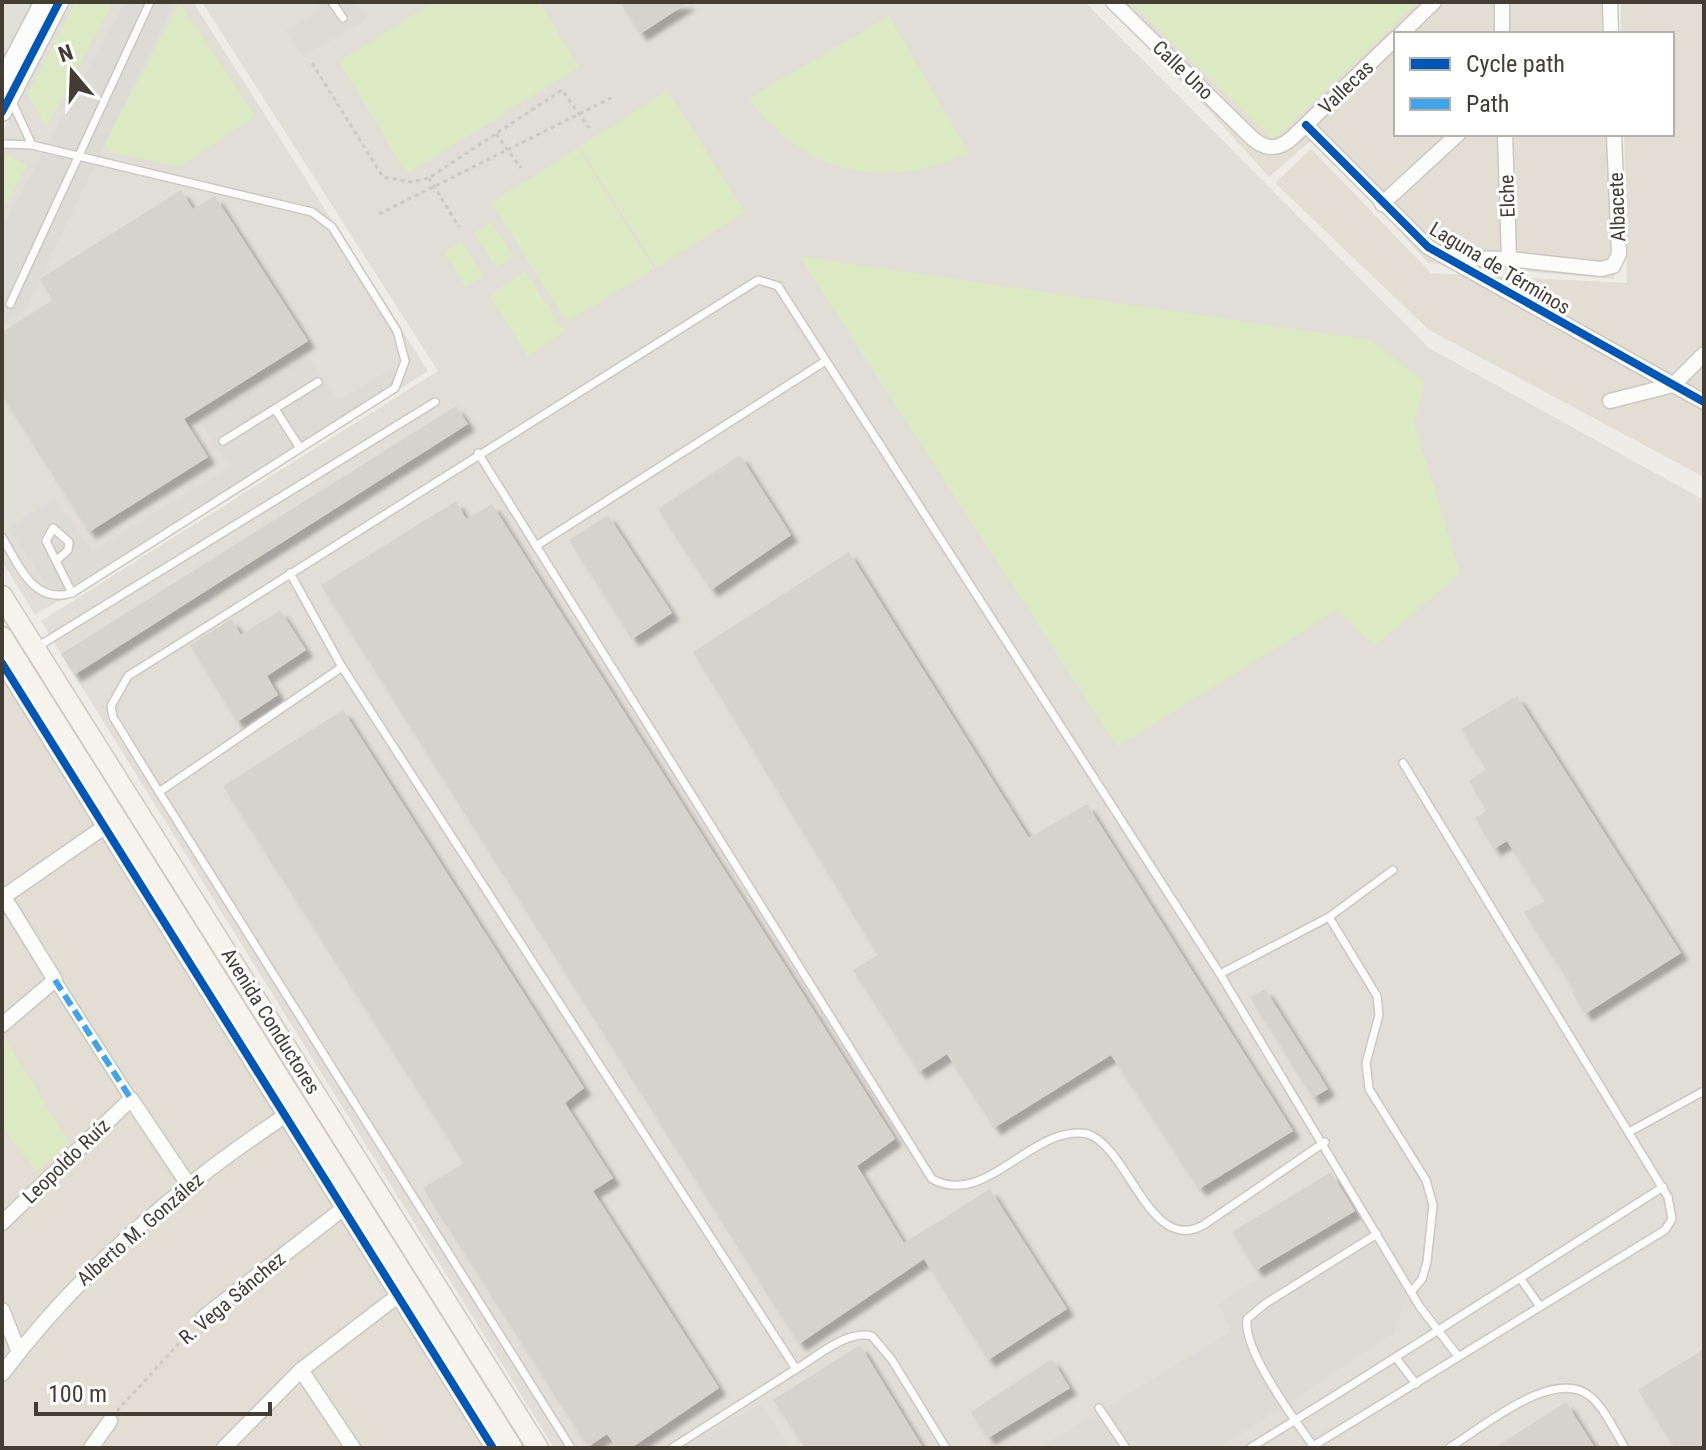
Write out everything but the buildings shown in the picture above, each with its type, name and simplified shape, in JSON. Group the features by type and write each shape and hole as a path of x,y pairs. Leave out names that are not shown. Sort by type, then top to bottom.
{"main road":[{"name":"Avenida Conductores","path":"2,596 538,1448"},
{"name":"Avenida Conductores","path":"2,637 111,823 349,1204 404,1291 512,1448"}],"street":[{"path":"5,97 44,2"},
{"path":"5,97 59,2"},
{"name":"Calle Uno","path":"1113,2 1253,139"},
{"path":"1403,32 1434,2"},
{"path":"1502,2 1502,32"},
{"path":"1610,2 1611,32"},
{"name":"Vallecas","path":"1253,139 1276,148 1306,125 1394,40"},
{"name":"Laguna de Términos","path":"1306,125 1382,204 1445,258 1704,402"},
{"path":"1382,204 1456,136"},
{"name":"Elche","path":"1505,136 1509,259"},
{"name":"Albacete","path":"1509,259 1601,269 1613,266 1619,254 1614,136"},
{"path":"1445,258 1509,259"},
{"path":"1610,401 1673,385 1704,354"},
{"path":"2,663 111,823 3,896 188,1184"},
{"path":"2,1025 55,980"},
{"name":"Leopoldo Ruíz","path":"2,1223 131,1099"},
{"name":"Alberto M. González","path":"2,1374 79,1282 188,1184 292,1111"},
{"name":"R. Vega Sánchez","path":"204,1317 349,1204"},
{"path":"224,1448 301,1370 404,1291 493,1448"},
{"path":"2,1310 19,1352"},
{"path":"301,1370 353,1448"},
{"path":"91,1448 110,1421"}],"lane":[{"path":"10,304 150,2"},
{"path":"332,2 343,18"},
{"path":"5,97 32,145"},
{"path":"2,144 32,145 305,209 332,227 397,331 404,350 403,373 395,388 72,593 57,597 40,592 29,581 2,537"},
{"path":"571,1448 159,792 113,717 111,706 118,688 128,676 478,453 758,280 778,286 1220,974 1325,1142 1411,1292 1458,1356"},
{"path":"536,546 824,362"},
{"path":"223,441 318,382"},
{"path":"35,648 435,402"},
{"path":"275,409 300,448"},
{"path":"478,453 932,1179 954,1186 971,1183 1057,1137 1088,1134 1109,1150 1156,1216 1167,1226 1189,1231 1205,1224 1325,1142"},
{"path":"56,561 72,593"},
{"path":"290,573 342,667 796,1369"},
{"path":"159,792 342,667"},
{"path":"1377,1234 1266,1303 1247,1319 1247,1332 1257,1356 1311,1447 1665,1230 1670,1225 1671,1213 1663,1187 1631,1131 1403,763"},
{"path":"1220,974 1329,917 1393,870"},
{"path":"1329,917 1377,996 1379,1015 1366,1063 1369,1089 1426,1180 1433,1205 1427,1262 1422,1279 1411,1292"},
{"path":"1631,1131 1704,1091"},
{"path":"1250,1448 1397,1359 1663,1187"},
{"path":"1520,1278 1539,1305"},
{"path":"672,1448 848,1338 865,1334 872,1336 892,1360 946,1448"},
{"path":"1397,1359 1416,1384"},
{"path":"1449,1448 1545,1389 1566,1386 1590,1395 1625,1448"},
{"path":"1099,1408 1126,1448"}],"path":[{"path":"312,63 383,177 411,182 429,178 562,90 589,128"},
{"path":"379,214 615,96"},
{"path":"496,134 521,168"},
{"path":"429,178 459,227"}],"shaded area":[{"path":"2,2 36,2 2,66"},
{"path":"69,2 193,2 428,371 35,615 2,561 2,133"},
{"path":"125,2 174,2 24,311 2,324 2,228"},
{"path":"202,2 1085,2 1429,348 1704,500 1704,1448 554,1448 41,621 438,371"},
{"path":"316,2 356,2 367,18 303,58 286,30 321,9"},
{"path":"1111,2 1602,2 1604,32 1394,32 1394,136 1608,136 1614,279 1428,263 1316,136 1269,177"},
{"path":"1621,2 1704,2 1704,477 1429,330 1275,183 1311,149 1431,273 1627,283 1624,136 1674,136 1674,32 1621,32"},
{"path":"307,355 338,401 393,367 406,385 58,602 8,528 54,498 92,551 229,467 201,422"},
{"path":"2,654 490,1448 2,1448"},
{"path":"1360,1216 1407,1292 1394,1334 1219,1448 1039,1448 1232,1331 1218,1304"},
{"path":"762,1404 790,1448 680,1448"}],"green space":[{"path":"76,2 113,2 46,128 28,93"},
{"path":"180,2 255,116 180,167 112,153 104,144"},
{"path":"435,2 539,2 579,67 407,174 339,61"},
{"path":"1131,2 1418,2 1273,140"},
{"path":"889,16 969,154 938,165 907,171 877,173 848,169 794,145 749,98"},
{"path":"667,90 745,212 656,268 579,147"},
{"path":"578,148 654,269 567,322 491,203"},
{"path":"2,152 27,165 2,213"},
{"path":"491,222 514,257 496,268 474,233"},
{"path":"461,241 483,276 466,288 444,252"},
{"path":"799,256 1371,340 1425,382 1414,422 1460,574 1375,646 1337,610 1117,747"},
{"path":"525,271 565,332 528,357 489,295"},
{"path":"2,1034 69,1143 36,1172 2,1126"}],"marked path":[{"path":"55,980 131,1099"}],"cycle path":[{"path":"2,112 59,2"},
{"path":"1306,125 1428,247 1704,402"},
{"path":"2,663 493,1448"}]}
